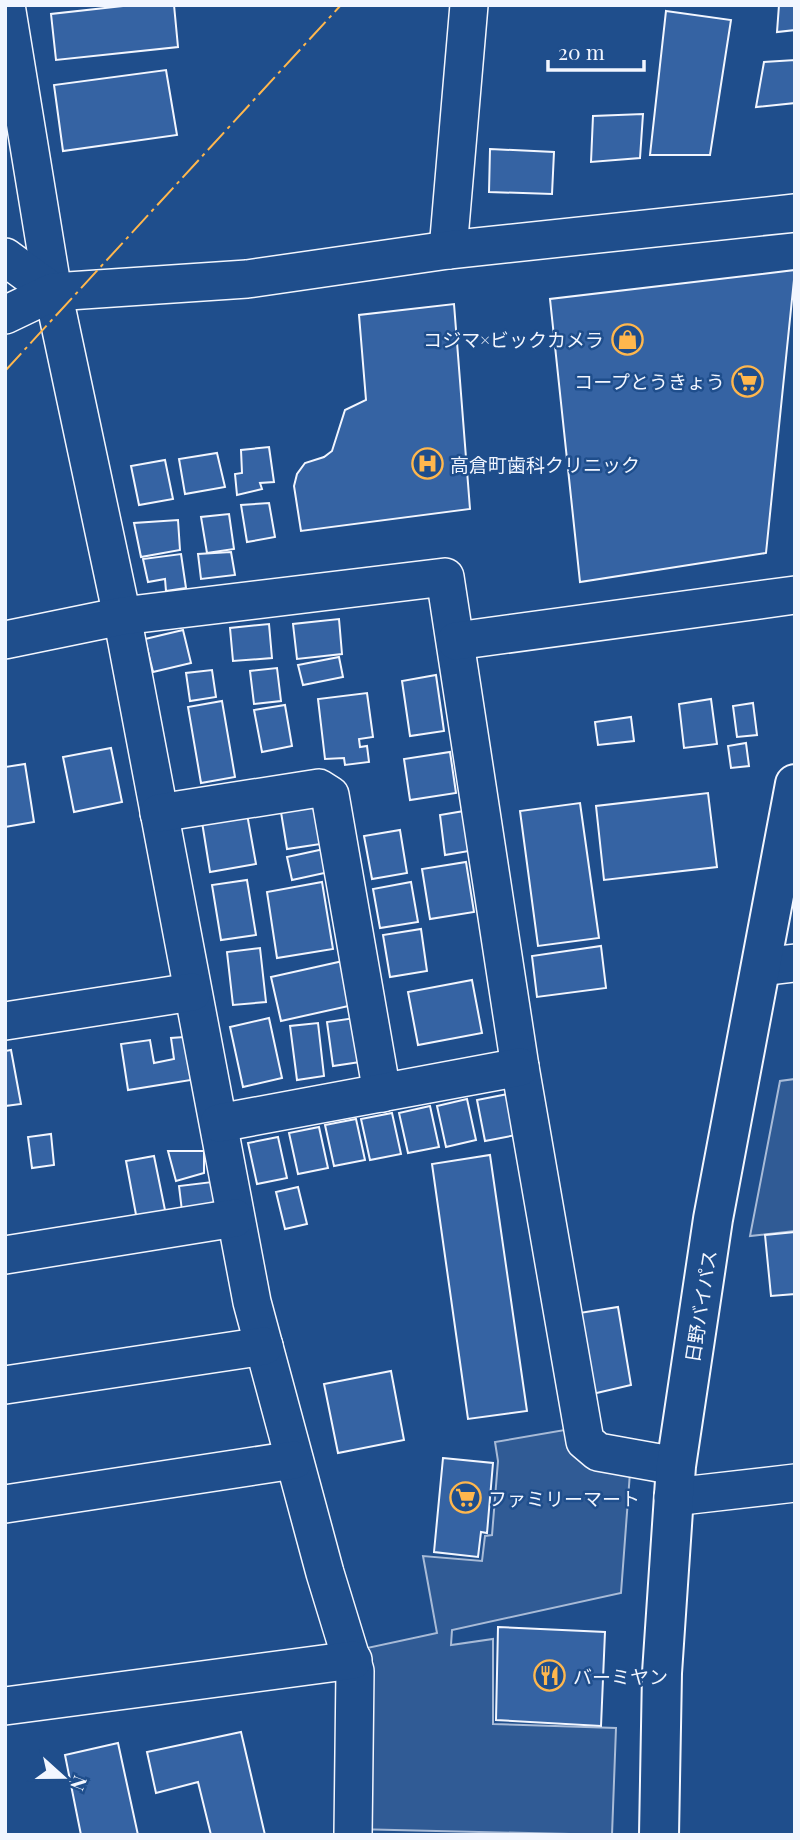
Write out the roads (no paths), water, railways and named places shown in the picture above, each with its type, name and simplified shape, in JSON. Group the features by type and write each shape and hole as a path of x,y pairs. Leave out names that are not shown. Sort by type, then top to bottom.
{"highway":[{"name":"日野バイパス","path":"659,1835 662,1673 674,1481 713,1219 778,965 795,783"}],"street":[{"path":"6,5 53,292 122,616 235,1218 264,1346 294,1460 355,1671 353,1835"},
{"path":"448,250 469,5"},
{"path":"5,315 53,292 247,279 448,250 795,214"},
{"path":"5,257 53,292"},
{"path":"5,640 122,616 445,577 520,1068 585,1441 598,1452 674,1481 795,1483"},
{"path":"456,641 795,595"},
{"path":"159,813 319,788 330,795 382,1093"},
{"path":"5,1021 192,992"},
{"path":"219,1123 520,1068"},
{"path":"5,1255 235,1218"},
{"path":"5,1385 264,1346"},
{"path":"5,1504 294,1460"},
{"path":"5,1706 352,1660"}],"place":[{"name":"コジマ×ビックカメラ","path":"627,339"},
{"name":"コープとうきょう","path":"748,381"},
{"name":"高倉町歯科クリニック","path":"427,464"},
{"name":"ファミリーマート","path":"465,1498"},
{"name":"バーミヤン","path":"550,1676"}]}
